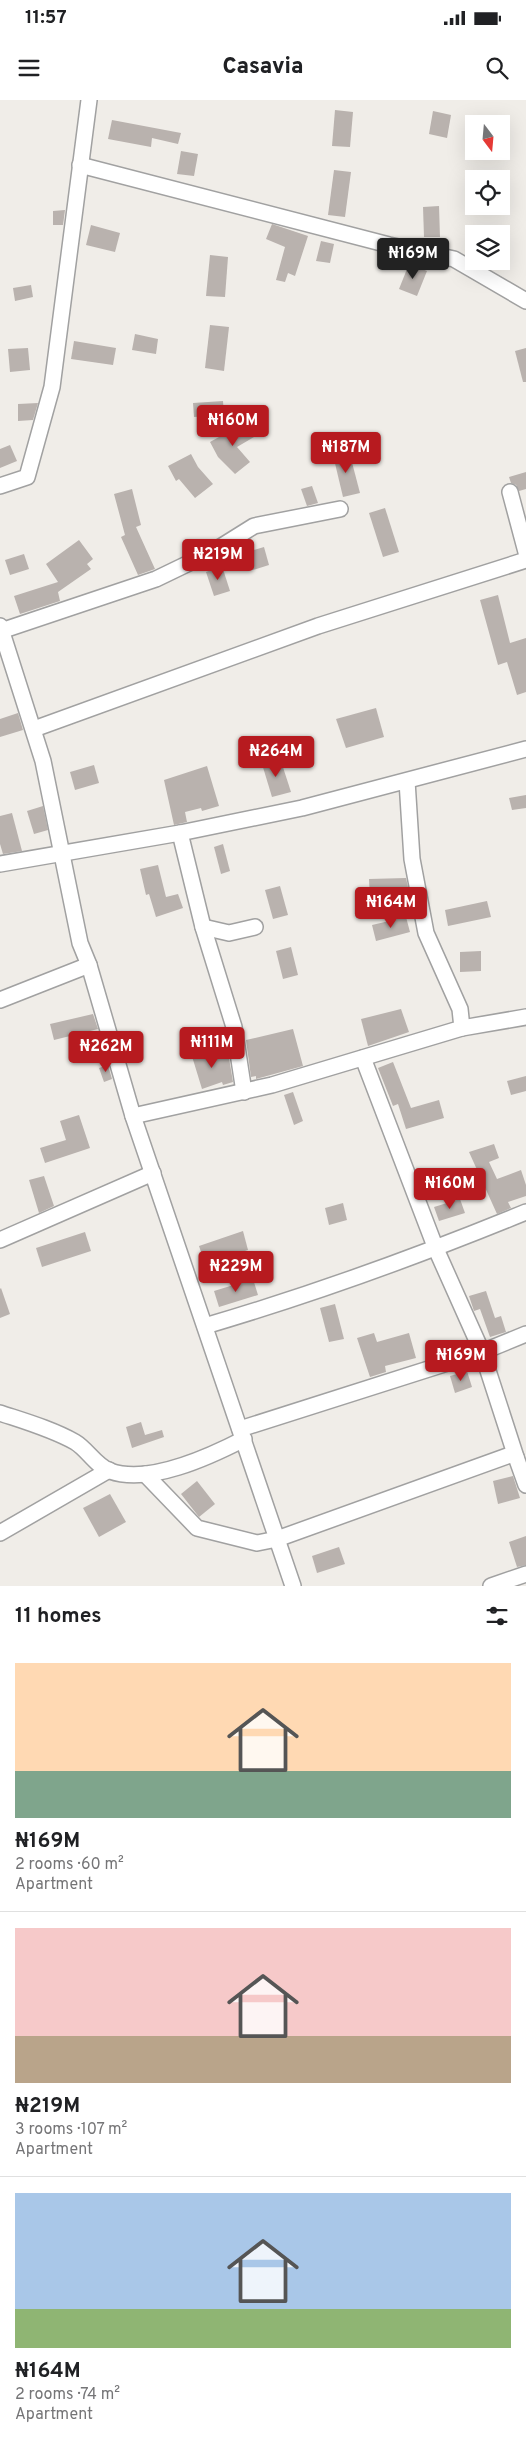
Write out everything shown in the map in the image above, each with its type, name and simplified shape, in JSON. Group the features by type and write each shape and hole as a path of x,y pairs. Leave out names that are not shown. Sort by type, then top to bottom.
{"street":[{"path":"0,486 27,477 52,386 89,100"},
{"path":"80,165 389,245 454,259 526,302"},
{"path":"510,492 526,552"},
{"path":"294,1586 133,1116 89,965 80,943 34,730 1,629 156,579 214,551 254,526 340,509"},
{"path":"34,730 318,626 526,560"},
{"path":"0,864 180,833 302,808 526,749"},
{"path":"407,781 412,859 426,933 460,1009 462,1028"},
{"path":"180,833 204,927 234,1027 244,1092"},
{"path":"204,927 229,933 255,927"},
{"path":"0,1000 89,965"},
{"path":"133,1116 244,1092 325,1071 462,1028 526,1017"},
{"path":"363,1058 436,1249 482,1352 518,1452 526,1485"},
{"path":"0,1240 153,1173"},
{"path":"205,1326 282,1303 436,1249 526,1212"},
{"path":"0,1413 75,1442 108,1470 145,1474 203,1460 242,1434 482,1352 526,1334"},
{"path":"145,1474 197,1528 256,1543 277,1539 518,1452"},
{"path":"0,1533 108,1470"},
{"path":"491,1586 526,1574"}],"building":[{"path":"335,110 353,112 350,147 332,146"},
{"path":"433,111 451,115 447,138 429,134"},
{"path":"112,120 181,133 178,144 152,138 151,147 108,139"},
{"path":"181,151 198,154 194,176 177,174"},
{"path":"334,170 351,172 345,217 328,215"},
{"path":"439,206 440,237 424,237 423,207"},
{"path":"65,210 63,225 53,225 53,211"},
{"path":"272,224 308,236 295,276 288,273 285,282 276,280 285,247 266,239"},
{"path":"91,225 120,233 115,252 86,245"},
{"path":"321,241 334,244 330,263 316,261"},
{"path":"210,255 228,257 225,297 206,296"},
{"path":"409,264 427,271 417,296 399,289"},
{"path":"31,285 33,297 15,301 13,288"},
{"path":"210,325 229,327 224,371 205,368"},
{"path":"135,334 158,339 156,354 132,350"},
{"path":"74,341 116,348 113,365 71,359"},
{"path":"28,348 30,370 10,372 8,349"},
{"path":"526,348 526,382 523,382 515,351"},
{"path":"223,401 224,415 194,417 193,403"},
{"path":"38,403 33,420 18,421 18,404"},
{"path":"246,422 254,437 237,447 250,462 235,474 218,457 210,442"},
{"path":"10,445 17,461 0,468 0,449"},
{"path":"349,451 360,493 343,497 333,455"},
{"path":"191,454 198,467 213,484 195,498 179,479 176,481 168,466"},
{"path":"526,472 526,489 519,491 516,485 511,483 509,477"},
{"path":"312,486 318,503 307,506 301,489"},
{"path":"132,489 141,525 136,527 155,569 138,575 121,537 125,535 114,494"},
{"path":"385,508 399,552 383,557 369,513"},
{"path":"79,540 93,559 87,564 91,569 58,592 60,601 20,614 14,596 58,582 46,564"},
{"path":"264,547 269,565 253,570 247,552"},
{"path":"24,554 29,569 10,575 5,560"},
{"path":"222,566 230,591 214,596 206,572"},
{"path":"498,595 510,643 526,638 526,692 517,695 507,662 498,665 480,600"},
{"path":"376,708 384,737 346,748 336,719"},
{"path":"18,713 23,730 0,737 0,719"},
{"path":"280,758 291,792 272,797 262,764"},
{"path":"94,765 99,783 75,790 70,772"},
{"path":"207,766 219,806 202,811 201,808 185,812 187,822 174,825 164,780"},
{"path":"526,795 526,808 512,810 509,798"},
{"path":"43,806 48,830 34,834 27,811"},
{"path":"12,813 22,851 3,854 0,844 0,816"},
{"path":"223,844 230,871 221,874 214,847"},
{"path":"158,865 166,897 178,894 183,908 156,917 149,894 146,895 140,869"},
{"path":"406,878 410,896 370,898 369,879"},
{"path":"280,886 288,915 273,919 265,890"},
{"path":"487,901 491,917 448,926 445,910"},
{"path":"406,917 410,932 376,941 372,925"},
{"path":"291,947 298,975 283,979 276,951"},
{"path":"481,951 481,971 460,972 460,952"},
{"path":"401,1009 409,1032 368,1046 361,1019"},
{"path":"93,1014 98,1029 54,1040 50,1024"},
{"path":"293,1029 303,1066 256,1079 256,1076 251,1077 246,1040"},
{"path":"205,1049 208,1058 228,1052 233,1082 223,1085 222,1082 202,1089 191,1053"},
{"path":"393,1062 411,1108 439,1100 444,1118 406,1129 398,1104 393,1106 378,1068"},
{"path":"108,1065 112,1079 104,1082 99,1068"},
{"path":"526,1076 526,1091 511,1095 507,1081"},
{"path":"293,1092 303,1121 294,1125 284,1095"},
{"path":"79,1115 90,1148 45,1163 40,1148 66,1140 60,1121"},
{"path":"494,1144 499,1158 489,1162 497,1179 521,1170 526,1185 526,1196 508,1202 511,1208 497,1214 469,1152"},
{"path":"44,1176 54,1206 39,1213 29,1180"},
{"path":"460,1199 465,1213 439,1221 434,1207"},
{"path":"343,1203 347,1220 329,1225 325,1208"},
{"path":"243,1231 248,1250 205,1264 199,1246"},
{"path":"85,1232 91,1251 42,1267 36,1248"},
{"path":"253,1279 258,1295 219,1307 214,1291"},
{"path":"0,1289 10,1314 0,1318"},
{"path":"486,1291 495,1318 501,1316 506,1332 490,1337 480,1309 474,1311 469,1296"},
{"path":"335,1304 344,1339 329,1342 320,1308"},
{"path":"374,1333 377,1342 409,1333 416,1358 385,1366 386,1372 370,1377 357,1338"},
{"path":"467,1371 472,1387 455,1393 450,1376"},
{"path":"141,1422 145,1435 162,1430 164,1437 132,1448 126,1427"},
{"path":"513,1476 520,1498 498,1504 493,1481"},
{"path":"197,1481 215,1504 199,1517 181,1494"},
{"path":"110,1494 126,1522 99,1537 83,1508"},
{"path":"526,1536 526,1565 517,1567 509,1542"},
{"path":"339,1547 345,1564 317,1573 312,1556"}]}
